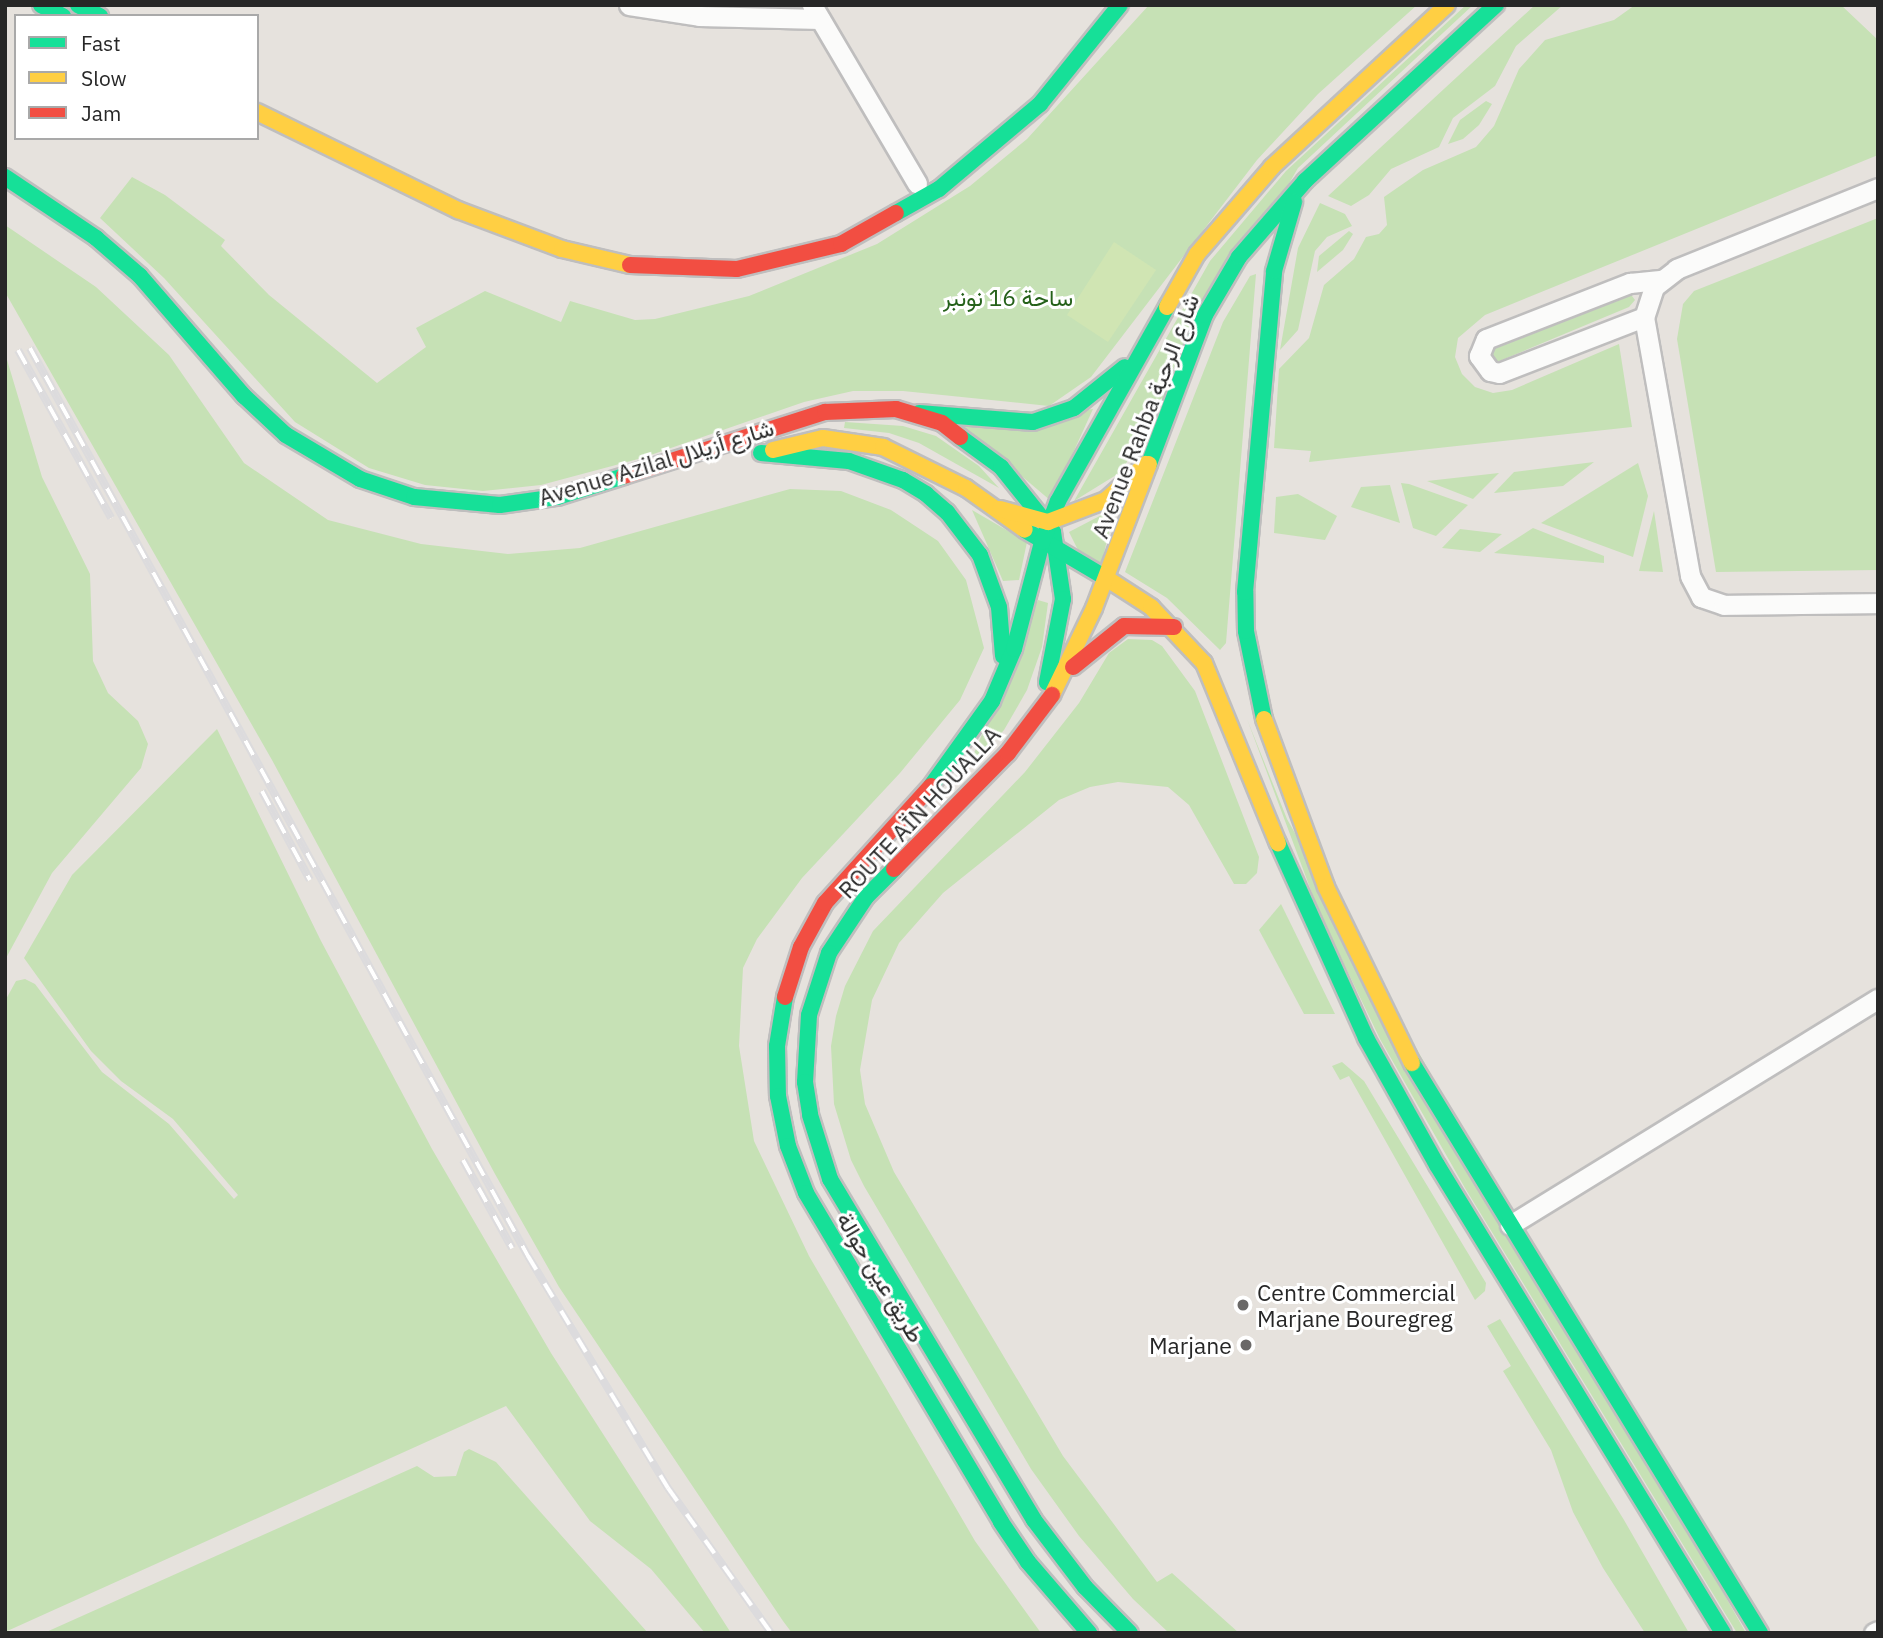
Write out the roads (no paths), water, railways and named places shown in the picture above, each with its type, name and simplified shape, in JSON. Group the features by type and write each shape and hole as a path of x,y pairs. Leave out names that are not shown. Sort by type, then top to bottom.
{"main road":[{"path":"41,5 59,14"},
{"path":"78,5 96,14"},
{"path":"259,95 464,194 567,232 675,252 760,248 832,229 917,183 987,131 1030,92 1099,5"},
{"path":"259,113 458,210 562,249 636,266 737,269 841,244 939,189 1032,111 1120,5"},
{"name":"Avenue Rahba شارع الرحبة","path":"1042,542 1048,522 1181,278 1232,209 1447,5"},
{"name":"Avenue Rahba شارع الرحبة","path":"1106,578 1180,376 1222,285 1259,230 1306,181 1496,5"},
{"name":"Avenue Azilal شارع أزيلال","path":"5,177 72,221 139,275 244,396 286,435 351,475 414,497 471,505 529,502 585,490 825,412 872,408 919,413 983,450 1048,522"},
{"path":"1306,181 1278,247 1264,366 1245,592 1251,669 1290,798 1343,924 1409,1059 1760,1633"},
{"path":"919,413 1012,424 1054,417 1091,397 1142,353"},
{"path":"204,378 231,408"},
{"name":"Avenue Azilal شارع أزيلال","path":"741,460 823,438 860,441 930,468 1000,509 1059,554 1106,578 1174,628 1217,687 1290,874 1399,1099 1723,1633"},
{"path":"761,453 820,456 878,469 903,480 947,512 980,555 992,581 999,607 1004,676"},
{"path":"1000,509 1048,522 1106,500 1149,461"},
{"path":"1019,740 1042,696 1057,648 1063,599 1059,554 1048,522"},
{"name":"ROUTE AÏN HOUALLA","path":"825,903 949,764 978,725 1004,676 1042,542"},
{"name":"ROUTE AÏN HOUALLA","path":"846,1209 826,1169 810,1115 806,1048 817,983 829,953 866,897 1019,740 1066,671 1106,578"},
{"path":"1066,671 1124,626 1174,628"},
{"name":"طريق عين حوالة","path":"825,903 792,971 778,1033 778,1096 796,1170 818,1215 1001,1522 1028,1562 1089,1633"},
{"name":"طريق عين حوالة","path":"846,1209 1034,1520 1085,1587 1130,1633"}],"street":[{"path":"629,5 699,16 816,12 917,183"},
{"path":"1644,317 1499,373 1490,371 1479,356 1486,339 1630,283 1660,280 1695,261 1878,188"},
{"path":"1660,280 1648,295 1644,317 1690,576 1701,597 1724,605 1878,603"},
{"path":"1510,1225 1878,999"}],"railway":[{"path":"30,348 528,1256 668,1488 771,1633"},
{"path":"18,350 111,518"},
{"path":"262,791 310,880"},
{"path":"463,1160 512,1248"}],"place":[{"name":"Centre Commercial Marjane Bouregreg","path":"1243,1305"},
{"name":"Marjane","path":"1246,1345"}],"park label":[{"name":"ساحة 16 نونبر","path":"1008,297"}]}
